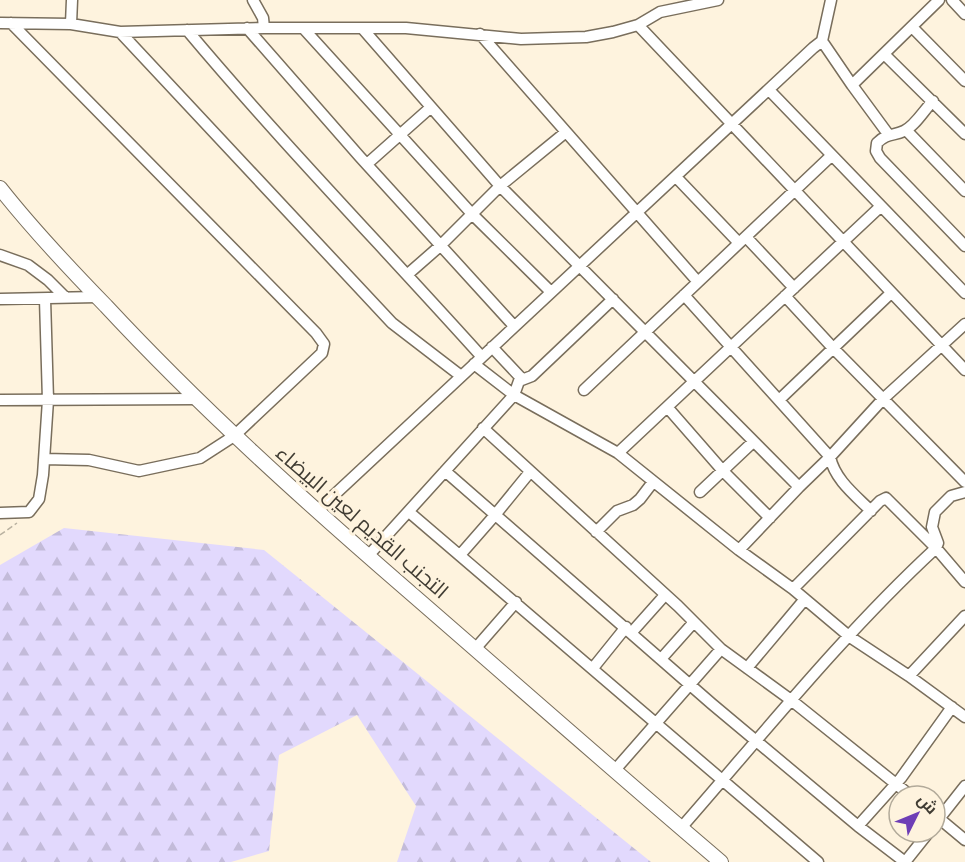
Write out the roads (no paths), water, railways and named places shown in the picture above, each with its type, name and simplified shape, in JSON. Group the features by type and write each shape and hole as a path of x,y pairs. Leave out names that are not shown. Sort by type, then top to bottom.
{"main road":[{"name":"التجنب القديم لعين البيضاء","path":"0,188 21,214 160,364 234,436 368,556 721,862"}],"street":[{"path":"71,24 72,0"},
{"path":"253,0 263,18 264,28"},
{"path":"657,0 660,12"},
{"path":"5,23 71,24 120,32 247,28 406,28 521,39 586,37 638,25 660,12 718,0"},
{"path":"317,511 822,41 831,0"},
{"path":"852,85 939,0"},
{"path":"952,0 965,14"},
{"path":"5,23 324,344 322,353 234,436 200,458 139,471 89,460 44,459"},
{"path":"638,25 965,370"},
{"path":"912,27 965,81"},
{"path":"247,28 514,326"},
{"path":"303,28 472,214 551,292"},
{"path":"362,28 500,186 799,487"},
{"path":"187,30 342,206 408,274 478,360 514,395 618,453 739,550 793,589 850,637 961,712 896,784 791,700 722,649 483,428"},
{"path":"120,32 392,323 461,376"},
{"path":"480,34 698,282"},
{"path":"822,41 888,134"},
{"path":"884,54 965,134"},
{"path":"770,91 965,293"},
{"path":"933,101 906,130 888,134 875,147 880,158 965,246"},
{"path":"367,164 430,108"},
{"path":"906,130 965,191"},
{"path":"408,274 440,246 500,186 566,132"},
{"path":"584,390 831,156"},
{"path":"676,177 794,288"},
{"path":"618,453 880,207"},
{"path":"0,255 28,265 66,298"},
{"path":"779,400 891,293"},
{"path":"684,294 830,457 833,468 842,482 871,511"},
{"path":"785,296 965,482"},
{"path":"0,300 97,297"},
{"path":"0,513 29,512 39,499 48,400 45,299"},
{"path":"368,556 514,395 522,379 532,376 614,299"},
{"path":"739,550 883,399 965,324"},
{"path":"492,346 522,379"},
{"path":"0,400 197,399"},
{"path":"668,408 723,471 770,518"},
{"path":"700,492 753,442"},
{"path":"445,471 690,685 858,826 905,862 919,844"},
{"path":"460,555 530,472"},
{"path":"596,532 617,511 633,505 640,499 653,482"},
{"path":"681,828 791,700 892,589 936,548 938,543 932,526 935,512 951,496 964,495"},
{"path":"793,589 884,499 887,499 936,548 965,582"},
{"path":"409,512 818,862"},
{"path":"593,668 665,595"},
{"path":"747,668 805,600"},
{"path":"475,649 516,602"},
{"path":"909,676 965,616"},
{"path":"661,658 694,622"},
{"path":"615,770 722,649"},
{"path":"947,807 965,786"},
{"path":"858,826 887,794"},
{"path":"947,828 965,840"}]}
